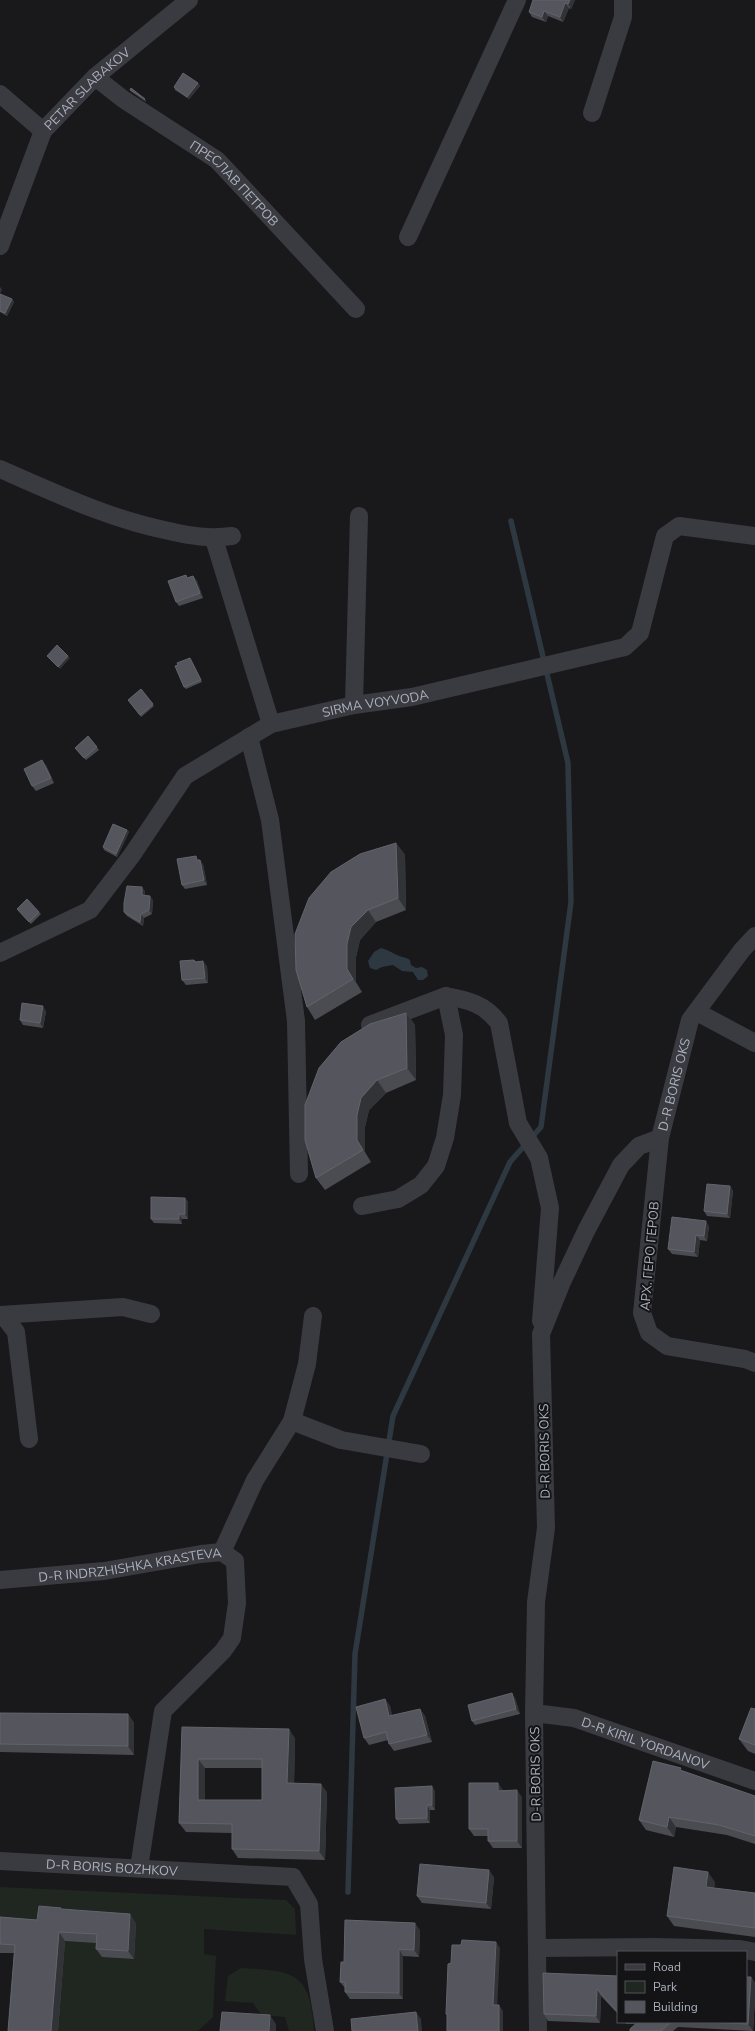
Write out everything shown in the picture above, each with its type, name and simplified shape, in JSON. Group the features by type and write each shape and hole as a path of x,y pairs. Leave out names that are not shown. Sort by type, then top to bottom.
{"street":[{"name":"PETAR SLABAKOV","path":"0,246 43,131 95,77 189,0"},
{"path":"408,237 517,0"},
{"path":"592,113 623,17 623,0"},
{"name":"ПРЕСЛАВ ПЕТРОВ","path":"95,77 123,100 217,160 356,309"},
{"path":"0,94 43,131"},
{"path":"0,469 99,512 150,527 202,538 214,539 232,536"},
{"path":"354,705 359,516"},
{"name":"SIRMA VOYVODA","path":"0,953 90,910 132,855 185,776 270,724 354,705 412,697 625,647 640,633 665,536 679,526 755,536"},
{"path":"214,539 270,724"},
{"path":"249,737 270,820 295,1014 299,1174"},
{"name":"D-R BORIS OKS","path":"538,2031 534,1713 536,1602 546,1528 541,1334 580,1244 621,1165 639,1146 660,1138 690,1020 742,950 755,936"},
{"path":"362,1206 398,1199 421,1185 436,1166 445,1138 452,1096 454,1035 446,996"},
{"path":"370,1025 446,996 469,1000 491,1013 499,1023 518,1123 539,1158 550,1208 541,1334"},
{"path":"697,1012 755,1043"},
{"name":"АРХ. ГЕРО ГЕРОВ","path":"660,1138 642,1313 649,1333 667,1346 745,1359 755,1363"},
{"path":"1,1315 123,1306 151,1314"},
{"path":"1,1315 16,1332 30,1439"},
{"path":"222,1552 255,1480 292,1421 307,1364 313,1316"},
{"path":"292,1421 340,1440 421,1454"},
{"name":"D-R INDRZHISHKA KRASTEVA","path":"0,1580 104,1571 201,1554 222,1552 235,1561 237,1603 232,1638 223,1652 163,1711 139,1868"},
{"name":"D-R KIRIL YORDANOV","path":"534,1713 574,1718 755,1781"},
{"name":"D-R BORIS BOZHKOV","path":"0,1861 293,1877 309,1904 313,1959 325,2031"},
{"path":"537,1948 656,1947 740,1949 755,1952"}],"green space":[{"path":"0,1887 286,1900 295,1909 296,1935 204,1929 204,1954 216,1956 213,2017 198,2031 58,2031 44,1929 0,1920"},
{"path":"241,1968 274,1971 296,1978 304,1986 309,1997 314,2031 289,2031 285,2017 261,2015 253,2003 225,2001 228,1976"}],"shaded area":[{"path":"381,948 410,960 411,965 416,968 422,967 427,970 428,976 423,980 418,980 413,972 402,971 393,965 376,970 370,968 368,961 374,952"}],"building":[{"path":"533,0 570,0 568,4 565,3 560,17 544,11 542,17 529,12"},
{"path":"183,73 198,83 187,97 174,87"},
{"path":"131,88 145,99 130,90"},
{"path":"0,294 12,299 5,313 0,311"},
{"path":"186,575 187,578 193,576 200,593 176,602 168,581"},
{"path":"57,645 68,656 58,667 47,656"},
{"path":"190,658 201,680 184,687 175,666 178,665 177,663"},
{"path":"141,689 153,704 140,715 128,700"},
{"path":"88,736 97,747 84,758 75,748"},
{"path":"42,760 51,778 32,786 24,769"},
{"path":"113,824 127,830 116,854 103,847"},
{"path":"396,843 398,898 368,910 351,927 347,944 347,969 353,979 307,1007 296,970 295,934 309,898 331,872 360,854"},
{"path":"196,856 197,860 200,860 204,880 182,885 177,859"},
{"path":"127,886 142,887 142,895 150,896 149,910 141,914 140,922 124,912"},
{"path":"27,899 39,912 29,922 17,909"},
{"path":"194,960 195,962 203,961 205,978 182,980 180,961"},
{"path":"22,1003 43,1006 40,1023 20,1020"},
{"path":"406,1013 407,1068 377,1080 361,1098 357,1115 357,1140 363,1150 316,1178 305,1140 305,1105 319,1068 341,1042 370,1024"},
{"path":"707,1184 730,1186 727,1214 704,1211"},
{"path":"151,1197 185,1198 185,1214 179,1214 179,1219 151,1219"},
{"path":"672,1217 706,1221 704,1236 696,1235 694,1252 668,1249"},
{"path":"512,1693 516,1709 472,1721 468,1705"},
{"path":"385,1699 389,1716 420,1709 427,1735 389,1744 386,1732 364,1738 356,1707"},
{"path":"751,1708 755,1709 755,1745 739,1739"},
{"path":"0,1713 128,1714 128,1746 0,1744"},
{"path":"182,1727 289,1729 287,1783 321,1784 319,1851 232,1849 232,1824 179,1823","holes":["198,1759 262,1759 262,1800 198,1800"]},
{"path":"653,1761 681,1768 680,1770 755,1796 755,1836 719,1825 669,1817 667,1827 639,1820"},
{"path":"469,1783 498,1783 498,1791 517,1790 517,1841 488,1841 488,1829 469,1829"},
{"path":"432,1786 432,1805 427,1805 427,1818 396,1819 395,1788"},
{"path":"420,1864 489,1870 486,1903 417,1896"},
{"path":"674,1867 708,1872 706,1887 755,1893 755,1928 667,1916"},
{"path":"39,1906 130,1914 128,1951 96,1949 97,1934 59,1932 51,2031 8,2031 15,1945 0,1944 0,1917 37,1920"},
{"path":"345,1920 415,1923 414,1950 399,1949 399,1993 345,1992 345,1982 340,1982 341,1962 344,1962"},
{"path":"462,1940 496,1942 493,2005 499,2005 499,2031 447,2031 446,2014 448,1964 451,1963 452,1945 461,1945"},
{"path":"543,1973 617,1976 617,2012 597,1989 596,2016 544,2014"},
{"path":"747,1977 751,1977 748,2024 728,2023 747,2023"},
{"path":"222,2012 270,2015 269,2031 220,2031"},
{"path":"416,2012 418,2031 352,2031 351,2019"},
{"path":"637,2023 670,2023 661,2031 630,2031 630,2029"}],"waterway":[{"path":"348,1892 355,1654 393,1416 510,1162 541,1127 571,902 568,763 511,521"}]}
